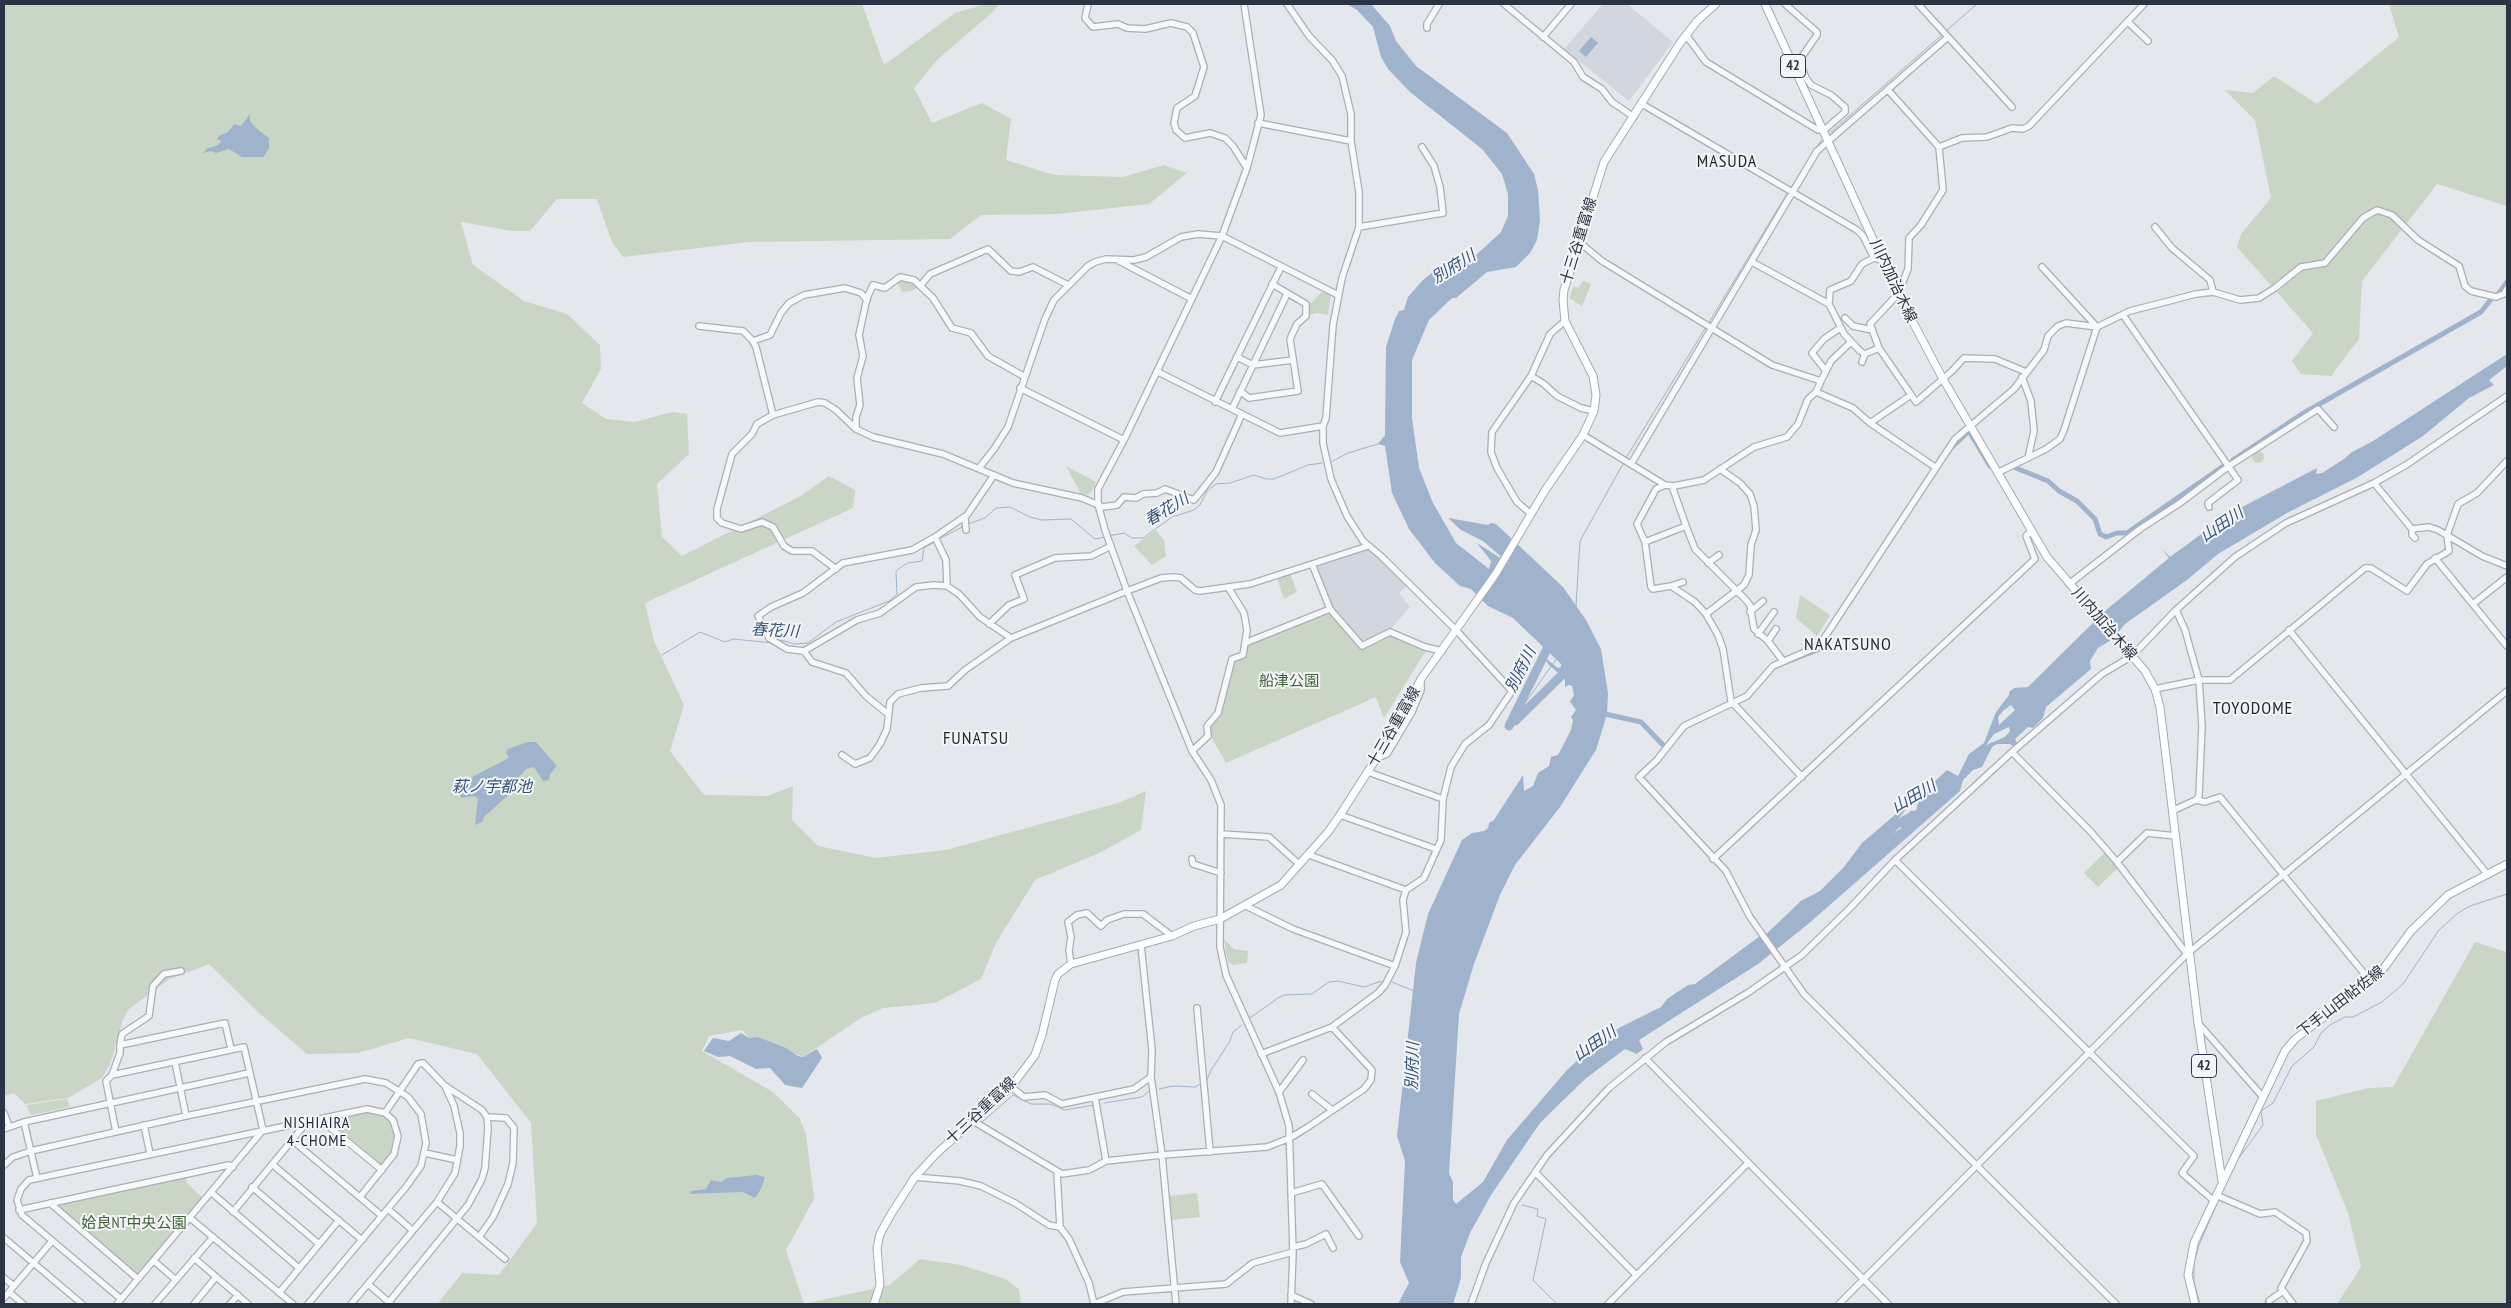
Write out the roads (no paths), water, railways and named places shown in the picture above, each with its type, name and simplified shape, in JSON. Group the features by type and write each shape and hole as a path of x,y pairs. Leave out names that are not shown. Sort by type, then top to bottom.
{"main road":[{"name":"十三谷重富線","path":"874,1304 880,1285 877,1248 880,1234 915,1177 936,1154 1010,1087 1038,1046 1055,980 1063,968 1071,964 1172,936 1194,926 1220,920 1281,885 1309,855 1340,815 1368,772 1421,679 1476,604 1544,492 1583,435 1594,411 1596,395 1593,376 1565,321 1564,290 1578,241 1604,162 1686,35 1716,4"},
{"name":"川内加治木線","path":"1765,4 1897,292 1969,425 2030,532 2047,557 2145,671 2155,689 2160,707 2198,1023 2222,1181"},
{"name":"下手山田帖佐線","path":"2222,1181 2285,1051 2295,1039 2371,982 2387,966 2411,931 2437,904 2448,895 2507,864"},
{"path":"2195,1304 2188,1275 2190,1258 2194,1243 2222,1181"}],"street":[{"path":"1088,4 1085,18 1093,27 1118,24 1127,28 1145,28 1171,23 1187,27 1193,34 1204,67 1195,96 1177,108 1174,122 1176,130 1185,138 1210,133 1225,138 1233,146 1247,168"},
{"path":"1244,4 1261,115 1247,168 1222,236 1158,372 1098,489 1098,504 1104,530 1127,591 1192,751 1214,786 1222,805 1220,947 1226,975 1279,1092 1286,1113 1290,1138 1293,1250 1291,1304"},
{"path":"1261,1054 1332,1027 1386,985 1395,966 1406,932 1403,900 1406,890 1424,878 1441,840 1443,799 1451,767 1465,744 1489,725 1512,690 1456,630 1381,556 1368,546 1354,529 1338,496 1323,443 1323,426 1326,418 1333,325 1338,295 1359,227 1359,192 1351,140 1350,108 1342,76 1332,60 1309,36 1287,4"},
{"path":"1427,28 1427,24 1438,4"},
{"path":"1504,4 1574,62 1583,77 1602,89 1612,102 1634,117"},
{"path":"1543,37 1571,4"},
{"path":"1686,35 1706,62 1818,130 1823,129 1845,112 1845,107 1832,95 1811,84 1806,78 1799,61 1817,32 1785,4"},
{"path":"1918,4 2012,107"},
{"path":"1939,147 1962,138 1987,138 2012,128 2023,129 2029,126 2144,4"},
{"path":"2128,22 2148,41"},
{"path":"1629,463 1752,262 1787,189 1817,151 1888,90 1945,34"},
{"path":"1888,90 1939,147 1942,190 1921,225 1909,238 1906,279 1872,320 1872,330 1879,348 1916,402 1964,358 1995,359 2024,374 2032,401 2034,431 2028,458"},
{"path":"1642,104 1856,230 1863,236 1874,258"},
{"path":"1258,123 1351,140"},
{"path":"1359,227 1443,213 1440,187 1434,166 1422,147"},
{"path":"2116,1304 1804,994 1757,928 1726,871 1639,777 1657,760 1684,726 1750,693 1769,669 1819,646 1955,438 2014,389 2044,350 2048,336 2058,326 2066,323 2097,327 2130,311 2184,296 2213,292 2240,300 2250,300 2266,295 2301,268 2325,263 2363,218 2377,210 2392,215 2418,240 2459,266 2465,286 2471,291 2496,297 2504,294 2507,289"},
{"path":"2155,227 2172,248 2210,280 2213,292"},
{"path":"979,468 994,449 1008,426 1020,388 1054,300 1088,266 1095,262 1106,259 1134,260 1146,257 1181,237 1198,234 1222,236 1338,295"},
{"path":"1578,241 1602,261 1772,365 1821,381"},
{"path":"921,285 930,274 988,249 1011,271 1019,272 1033,267 1068,286"},
{"path":"1865,354 1851,342 1840,328 1829,304 1830,290 1851,280 1862,264 1874,258 1882,260"},
{"path":"1117,260 1192,299"},
{"path":"1752,262 1829,304"},
{"path":"1216,402 1281,267"},
{"path":"2042,267 2097,327"},
{"path":"856,429 856,417 860,405 857,378 863,356 859,335 867,300 873,285 884,288 900,277 914,280 933,298 952,328 971,333 988,356 1025,377"},
{"path":"1240,391 1249,398 1298,391 1290,339 1297,324 1306,316 1306,304 1272,284"},
{"path":"753,341 770,335 781,313 789,303 804,296 845,288 861,293 867,300"},
{"path":"1232,409 1288,294"},
{"path":"2123,315 2238,480 2208,503 2209,507"},
{"path":"1837,320 1847,318 1853,326 1872,330"},
{"path":"1531,514 1517,502 1497,468 1491,452 1492,432 1531,376 1550,334 1565,321"},
{"path":"699,326 743,332 753,341 773,415"},
{"path":"1998,473 2055,444 2064,430 2097,327"},
{"path":"1826,371 1812,353 1824,339 1840,328"},
{"path":"1583,435 1665,485 1672,486 1704,480 1754,447 1787,438 1798,424 1808,399 1816,392 1831,361 1851,342"},
{"path":"1862,362 1865,354 1879,348"},
{"path":"1237,357 1253,366 1293,360"},
{"path":"1158,372 1280,433 1323,426"},
{"path":"1531,376 1544,384 1557,396 1581,408 1594,411"},
{"path":"1020,388 1124,440"},
{"path":"1816,392 1853,408 1870,423 1935,467"},
{"path":"1870,423 1911,395"},
{"path":"1471,1304 1486,1263 1514,1203 1535,1172 1589,1107 1645,1058 1784,964 1851,908 1895,860 2012,752 2102,674 2131,655 2176,610 2235,557 2286,523 2374,483 2441,443 2507,396"},
{"path":"836,568 812,551 792,551 784,546 773,527 762,522 741,529 722,523 717,518 716,509 732,454 752,434 757,424 773,415 818,402 825,403 836,410 856,429 889,442 943,454 1013,483 1082,498 1103,507 1117,505 1124,497 1136,498 1143,494 1157,493 1165,489 1194,500 1216,472 1242,414"},
{"path":"2069,584 2140,529 2180,503 2229,466 2318,409 2334,427"},
{"path":"2155,689 2200,680 2230,680 2365,568 2371,568 2407,591 2427,564 2449,551 2447,535 2458,504 2477,493 2507,461"},
{"path":"1706,614 1744,585 1749,575 1751,545 1756,530 1756,518 1750,494 1740,483 1720,469"},
{"path":"994,475 965,524 912,550 843,563 803,593 771,607 758,616 769,638 787,649 804,651 849,624 880,613 916,586 947,586 959,594 989,624 1011,638"},
{"path":"2374,483 2412,529 2412,535 2415,538"},
{"path":"1665,485 1656,488 1637,524 1644,542 1651,587 1653,589 1683,582"},
{"path":"1672,486 1695,549 1750,605 1752,626 1758,634 1768,641 1783,661"},
{"path":"1644,542 1686,526"},
{"path":"2412,529 2429,527 2447,535 2482,556 2507,566"},
{"path":"1713,859 2035,559 2026,536 2030,532"},
{"path":"936,537 946,560 947,586"},
{"path":"989,624 1009,606 1024,598 1015,575 1055,558 1091,556 1110,544"},
{"path":"842,755 855,764 870,758 880,744 887,729 890,702 898,694 921,688 948,686 1011,638 1127,591 1161,578 1174,577 1181,578 1195,590 1200,591 1250,584 1368,546"},
{"path":"1708,564 1719,555"},
{"path":"2435,558 2507,646"},
{"path":"1312,564 1330,609 1362,646 1390,632 1442,651"},
{"path":"2473,604 2507,577"},
{"path":"1671,586 1695,602 1706,614 1718,635 1723,649 1731,701 1802,777"},
{"path":"1192,751 1208,736 1207,726 1218,713 1232,659 1243,655 1247,630 1244,613 1228,587"},
{"path":"1750,612 1763,601"},
{"path":"1245,643 1330,609"},
{"path":"2176,610 2186,630 2200,680 2202,726 2200,790 2196,800"},
{"path":"1758,634 1774,612"},
{"path":"1768,641 1776,630"},
{"path":"2290,630 2488,874"},
{"path":"804,651 812,662 846,673 866,696 888,714"},
{"path":"1839,1304 2088,1051 2189,952 2507,691"},
{"path":"2012,752 2092,832 2189,952"},
{"path":"1368,772 1443,799"},
{"path":"2172,811 2196,800 2205,802 2220,797 2371,982"},
{"path":"1340,815 1436,849"},
{"path":"2117,862 2147,833 2176,836"},
{"path":"1221,834 1269,837 1299,864"},
{"path":"1309,855 1406,890"},
{"path":"1192,859 1193,864 1221,873"},
{"path":"1895,860 2194,1156 2182,1173 2215,1198 2260,1214 2275,1212 2306,1233 2308,1240 2281,1288 2293,1304"},
{"path":"1246,906 1293,929 1395,966"},
{"path":"1071,964 1069,951 1071,937 1068,922 1077,915 1086,913 1102,926 1107,920 1124,914 1143,914 1172,936"},
{"path":"1142,945 1152,1050 1151,1076 1162,1155 1176,1304"},
{"path":"116,1132 106,1081 112,1075 120,1053 122,1034 149,1016 153,986 164,974 181,971"},
{"path":"1197,1008 1210,1152"},
{"path":"120,1045 225,1023 231,1049"},
{"path":"2198,1023 2262,1096"},
{"path":"973,1122 1062,1174 1089,1170 1106,1161 1267,1147 1290,1138 1364,1090 1371,1080 1372,1070 1332,1027"},
{"path":"112,1075 244,1047 263,1130"},
{"path":"1645,1058 1888,1304"},
{"path":"1279,1092 1303,1060"},
{"path":"175,1062 186,1116"},
{"path":"368,1284 391,1303 468,1205 482,1179 487,1155 486,1117 482,1110 444,1085 422,1063 418,1064 385,1113"},
{"path":"4,1113 6,1127 249,1073"},
{"path":"1010,1087 1024,1097 1044,1095 1062,1104 1134,1089 1151,1076"},
{"path":"4,1165 13,1157 31,1151 144,1125 365,1079 386,1083 400,1091 421,1114 425,1130 425,1153 415,1176 308,1304"},
{"path":"351,1304 437,1202 449,1185 457,1160 460,1133 454,1106 444,1085"},
{"path":"1312,1094 1332,1110"},
{"path":"1095,1097 1106,1161"},
{"path":"263,1130 119,1302 19,1210 17,1200 21,1188 30,1180 263,1130 321,1120 367,1109 385,1113 393,1120 398,1136 394,1154 360,1197"},
{"path":"479,1237 493,1218 504,1196 513,1163 514,1146 514,1128 506,1118 486,1117"},
{"path":"321,1120 382,1170"},
{"path":"24,1122 37,1178"},
{"path":"233,1212 307,1122"},
{"path":"144,1125 150,1154"},
{"path":"292,1140 382,1216"},
{"path":"425,1153 457,1160"},
{"path":"1608,1304 1748,1163"},
{"path":"272,1164 362,1240"},
{"path":"19,1210 229,1165 232,1167"},
{"path":"1057,1172 1060,1227 1069,1239 1089,1283 1094,1304 1123,1292 1175,1290 1226,1284 1253,1263 1293,1250 1326,1234 1333,1248"},
{"path":"1535,1172 1636,1275"},
{"path":"915,1177 960,1181 981,1186 1016,1203 1049,1225 1060,1227"},
{"path":"1291,1193 1322,1184 1359,1236"},
{"path":"252,1188 319,1244"},
{"path":"212,1193 299,1268"},
{"path":"437,1202 505,1259"},
{"path":"50,1203 138,1279"},
{"path":"388,1209 412,1230"},
{"path":"190,1218 293,1304"},
{"path":"279,1293 339,1220"},
{"path":"156,1304 212,1237"},
{"path":"4,1238 82,1304"},
{"path":"4,1298 52,1241"},
{"path":"194,1258 248,1304"},
{"path":"154,1261 176,1280"},
{"path":"194,1304 216,1277"},
{"path":"4,1278 14,1286"},
{"path":"2269,1301 2283,1291"},
{"path":"8,1292 23,1304"},
{"path":"230,1304 238,1295"},
{"path":"1291,1295 1311,1304"}],"water":[{"path":"1347,4 1371,4 1390,26 1396,41 1416,66 1507,133 1534,174 1538,190 1540,220 1537,240 1530,253 1516,267 1487,272 1456,298 1452,298 1429,320 1412,360 1412,418 1419,468 1433,503 1456,543 1489,569 1491,561 1477,543 1511,565 1483,541 1461,530 1448,518 1488,525 1491,523 1496,524 1563,587 1586,620 1601,649 1608,693 1607,714 1596,750 1560,807 1515,865 1500,895 1474,964 1459,1014 1449,1173 1453,1182 1453,1200 1456,1204 1483,1182 1507,1140 1567,1070 1590,1049 1619,1028 1661,1007 1667,999 1688,985 1695,984 1760,936 1762,938 1801,901 1820,891 1844,867 1862,843 1904,807 1906,809 1877,846 1901,828 1910,811 1916,811 1920,795 1947,770 1958,776 1969,754 1984,743 1996,712 2009,695 2009,692 2014,688 2028,687 2105,611 2169,558 2161,548 2170,557 2211,527 2207,521 2212,526 2246,505 2317,468 2316,474 2322,473 2507,354 2507,366 2489,380 2494,385 2469,398 2423,436 2358,477 2287,513 2218,554 2187,580 2125,624 2113,639 2098,648 2090,661 2091,669 2046,707 2043,718 2033,728 2028,727 2015,739 2017,743 2013,746 2010,744 1997,744 1992,747 1982,767 1973,770 1963,780 1960,791 1807,925 1758,964 1639,1040 1643,1049 1637,1054 1625,1049 1585,1079 1540,1123 1491,1195 1470,1233 1461,1257 1461,1278 1453,1304 1398,1304 1409,1283 1400,1262 1405,1161 1397,1136 1416,963 1428,914 1462,840 1472,833 1484,831 1488,828 1489,823 1494,820 1523,775 1524,791 1533,786 1538,773 1549,766 1551,757 1558,755 1571,730 1573,720 1571,717 1576,710 1570,702 1574,695 1572,686 1565,687 1565,679 1548,664 1544,657 1558,668 1561,667 1561,664 1513,618 1488,606 1471,589 1460,586 1435,563 1409,529 1392,493 1385,446 1378,444 1385,435 1386,347 1395,319 1399,311 1404,310 1408,297 1423,280 1448,260 1474,257 1501,232 1508,216 1508,194 1502,174 1482,149 1410,92 1388,69 1381,57 1373,27 1357,10","holes":["2011,705 2015,710 1999,725 1998,717","2009,727 2010,731 2005,737 1986,745 1994,734"]},
{"path":"1591,37 1598,43 1586,57 1579,51"},
{"path":"250,114 250,121 269,138 269,149 263,157 242,157 229,149 216,153 211,151 203,153 208,148 216,146 221,142 217,140 219,136 228,132 234,124 241,126"},
{"name":"萩ノ宇都池","path":"528,742 536,742 557,766 550,774 549,780 543,781 534,767 526,769 518,778 514,790 485,816 482,822 475,825 478,799 475,796 461,798 459,788 474,776 509,758 506,753 508,749"},
{"path":"741,1033 749,1038 758,1037 786,1048 798,1056 803,1057 817,1049 822,1058 802,1088 785,1085 770,1068 756,1069 730,1056 718,1057 704,1051 713,1038 729,1041"},
{"path":"756,1175 765,1177 761,1189 755,1198 743,1192 689,1194 692,1191 706,1189 711,1180 721,1182 727,1178"}],"waterway":[{"path":"1946,31 1977,4"},
{"path":"1831,132 1943,34"},
{"path":"1790,189 1822,139"},
{"path":"1708,324 1788,192"},
{"path":"2499,293 2507,282"},
{"path":"2233,460 2302,414 2481,312 2492,298"},
{"path":"1626,458 1706,327"},
{"path":"1952,447 1969,431 1990,466"},
{"name":"春花川","path":"1331,462 1348,453 1378,444"},
{"path":"1576,606 1580,541 1624,462"},
{"name":"春花川","path":"1109,536 1124,533 1132,538 1143,538 1172,517 1194,510 1200,505 1207,491 1216,484 1230,483 1254,475 1266,479 1274,479 1308,465 1322,463"},
{"path":"2016,468 2048,481 2059,491 2077,501 2095,519 2100,534 2106,537 2117,533 2127,533 2222,467"},
{"name":"春花川","path":"968,524 985,518 996,508 1010,507 1030,517 1042,520 1071,519 1095,539 1105,537"},
{"name":"春花川","path":"941,538 962,527"},
{"name":"春花川","path":"778,642 782,640 794,644 808,643 836,622 889,601 897,594 896,572 898,569 908,563 922,561 924,548 933,543"},
{"name":"春花川","path":"662,655 700,632 725,642 733,639 774,643"},
{"name":"別府川","path":"1509,726 1550,643"},
{"path":"1786,662 1820,649 1824,643"},
{"path":"1509,726 1557,658"},
{"name":"別府川","path":"1515,721 1570,667"},
{"path":"1603,716 1605,714 1641,722 1663,745"},
{"name":"山田川","path":"1869,856 1895,825 1915,815"},
{"path":"2238,1159 2263,1125 2261,1111 2273,1103 2292,1066 2314,1047 2321,1033 2330,1025 2345,1017 2353,1017 2382,1002 2403,984 2439,930 2458,913 2470,906 2507,894"},
{"path":"1250,1018 1278,998 1285,995 1312,994 1329,982 1338,981 1364,987 1382,981"},
{"path":"1392,982 1414,991"},
{"path":"1207,1080 1211,1070 1229,1043 1233,1032 1242,1025"},
{"path":"1159,1089 1173,1086 1195,1087 1200,1084"},
{"path":"1104,1103 1142,1097 1149,1091"},
{"path":"982,1122 1013,1095 1031,1104 1050,1104 1065,1110 1094,1105"},
{"path":"2200,1304 2194,1282 2194,1263 2199,1245 2219,1199"},
{"path":"1522,1205 1538,1209 1537,1216 1546,1219 1533,1280 1557,1304"}],"district":[{"name":"MASUDA","path":"1727,162"},
{"name":"NAKATSUNO","path":"1848,645"},
{"name":"TOYODOME","path":"2253,709"},
{"name":"FUNATSU","path":"976,739"},
{"name":"NISHIAIRA 4-CHOME","path":"317,1132"}],"park label":[{"name":"船津公園","path":"1289,682"},
{"name":"姶良NT中央公園","path":"134,1224"}]}
